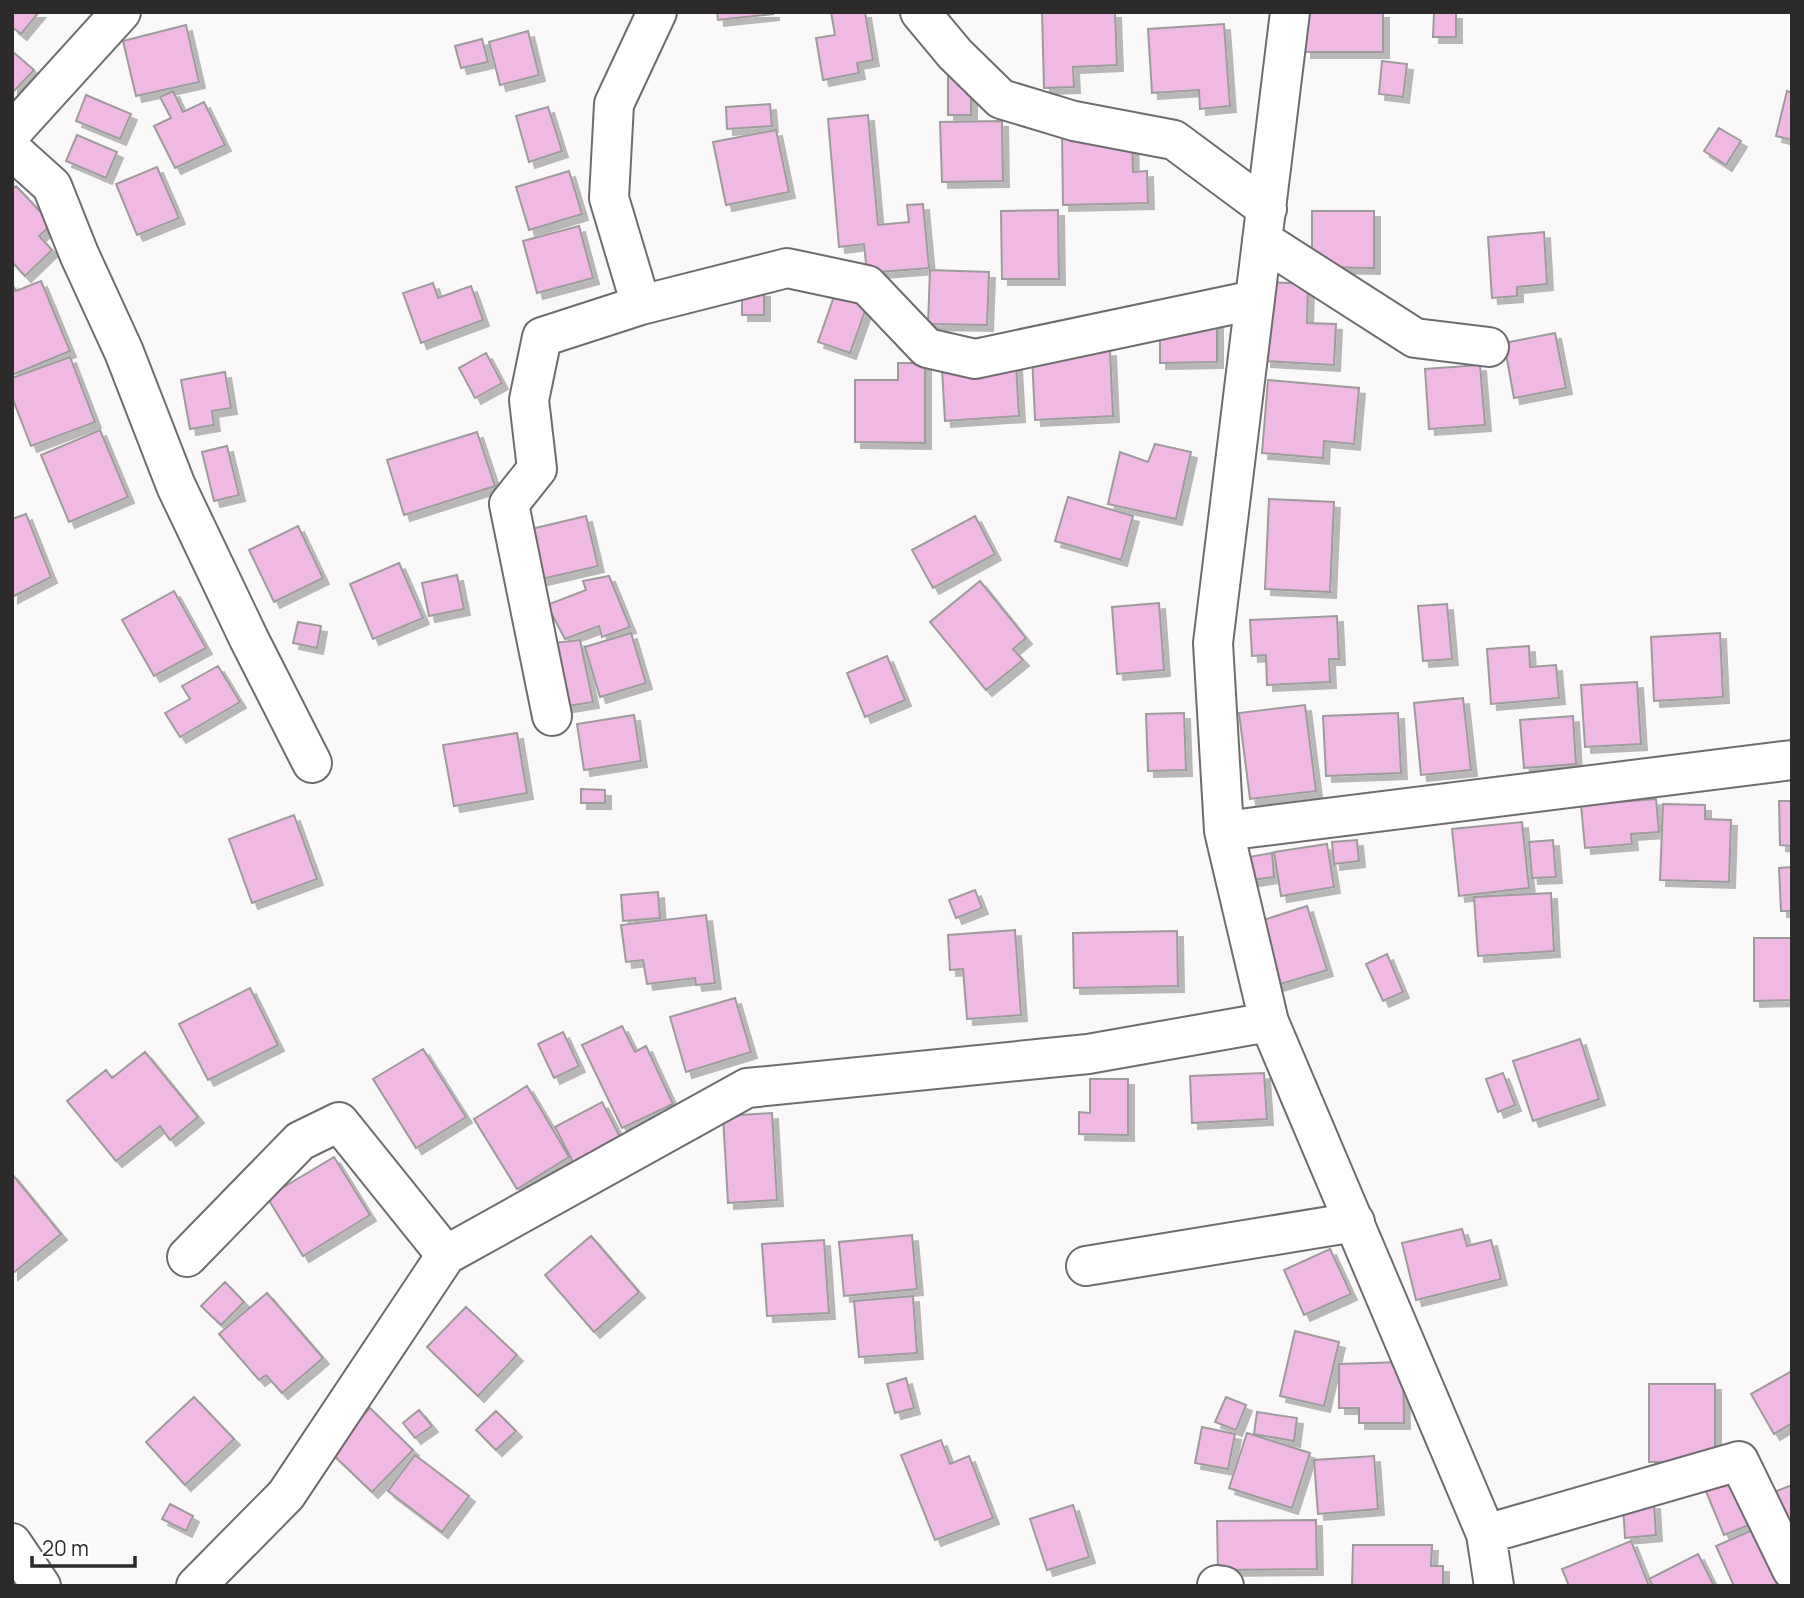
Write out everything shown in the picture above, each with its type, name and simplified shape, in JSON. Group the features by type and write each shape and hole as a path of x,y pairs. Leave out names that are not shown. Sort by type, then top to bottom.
{"street":[{"path":"12,132 121,12"},
{"path":"641,305 610,198 614,104 657,12"},
{"path":"920,12 956,54 1001,99 1074,121 1174,140 1265,224 1415,338 1489,347"},
{"path":"1290,12 1213,643 1224,831 1269,1022 1486,1534 1494,1586"},
{"path":"12,149 52,187 124,352 176,486 312,763"},
{"path":"552,716 509,504 537,469 529,400 542,337 641,305 788,268 867,285 927,348 975,359 1254,300"},
{"path":"1224,831 1792,760"},
{"path":"196,1586 286,1495 446,1255 747,1088 1088,1054 1269,1022"},
{"path":"187,1257 300,1141 339,1122 446,1255"},
{"path":"1086,1266 1354,1222"},
{"path":"1486,1534 1739,1461 1792,1570"},
{"path":"12,1543 41,1586"},
{"path":"1217,1585 1224,1586"}],"building":[{"path":"12,12 39,12 21,34 12,27"},
{"path":"717,12 773,12 773,14 718,20"},
{"path":"831,12 865,12 873,60 857,63 859,73 823,80 816,38 835,35"},
{"path":"1042,12 1115,12 1117,65 1073,67 1074,87 1044,88"},
{"path":"1305,12 1383,12 1383,52 1305,52"},
{"path":"1434,13 1456,13 1456,37 1433,37"},
{"path":"1224,24 1230,106 1200,109 1199,90 1152,93 1148,29"},
{"path":"186,25 199,82 136,96 123,41"},
{"path":"528,31 539,75 500,85 489,42"},
{"path":"482,39 488,62 461,68 455,46"},
{"path":"12,51 34,70 12,93"},
{"path":"1382,61 1407,64 1403,97 1379,94"},
{"path":"948,75 971,75 971,115 948,115"},
{"path":"173,91 183,112 204,102 225,145 175,168 154,126 171,118 160,97"},
{"path":"1787,91 1792,93 1792,140 1776,136"},
{"path":"86,95 131,114 120,139 76,121"},
{"path":"770,104 772,126 727,129 726,107"},
{"path":"548,107 562,151 529,162 516,116"},
{"path":"868,115 878,225 909,222 907,205 923,204 929,268 867,273 864,244 839,247 828,119"},
{"path":"1002,121 1003,181 942,182 940,122"},
{"path":"1719,128 1741,141 1726,165 1704,151"},
{"path":"776,130 789,192 726,205 713,142"},
{"path":"1132,134 1133,172 1147,171 1148,203 1063,205 1062,135"},
{"path":"77,135 117,152 106,178 66,161"},
{"path":"157,167 179,218 137,235 116,184"},
{"path":"569,171 582,214 529,230 516,187"},
{"path":"16,186 52,224 39,236 52,250 25,276 12,262 12,189"},
{"path":"1058,210 1059,279 1002,279 1001,211"},
{"path":"1312,211 1374,211 1374,268 1312,267"},
{"path":"579,226 593,278 537,293 523,241"},
{"path":"1544,232 1547,284 1517,287 1517,296 1492,298 1488,237"},
{"path":"930,270 989,272 987,325 928,324"},
{"path":"41,281 70,351 12,375 12,284 16,291"},
{"path":"1269,282 1308,284 1307,323 1336,324 1334,365 1265,361"},
{"path":"433,283 438,298 471,286 483,320 421,343 403,293"},
{"path":"838,285 870,297 850,353 818,342"},
{"path":"742,290 764,291 764,315 742,315"},
{"path":"1217,323 1217,362 1160,363 1160,324"},
{"path":"1555,333 1566,388 1514,398 1504,343"},
{"path":"1110,350 1113,416 1035,420 1032,355"},
{"path":"486,353 502,383 475,398 459,368"},
{"path":"70,357 95,422 31,446 12,397 12,378"},
{"path":"898,363 925,363 925,443 855,442 855,380 898,380"},
{"path":"1016,364 1019,416 945,421 942,369"},
{"path":"1480,365 1485,425 1429,429 1425,369"},
{"path":"225,372 231,408 212,411 214,425 190,429 181,380"},
{"path":"1268,380 1359,388 1354,444 1324,441 1323,458 1262,453"},
{"path":"100,430 128,497 69,522 41,455"},
{"path":"477,432 495,486 404,515 387,460"},
{"path":"1155,444 1191,452 1176,519 1108,504 1120,452 1148,462"},
{"path":"227,446 239,495 214,501 202,452"},
{"path":"1068,497 1133,516 1121,560 1055,541"},
{"path":"1269,499 1334,502 1330,592 1265,589"},
{"path":"26,514 51,577 12,597 12,519"},
{"path":"586,516 598,566 542,579 531,529"},
{"path":"975,516 995,554 933,588 912,550"},
{"path":"298,526 323,578 274,602 249,550"},
{"path":"399,563 423,618 373,639 350,584"},
{"path":"457,575 464,609 429,616 422,583"},
{"path":"609,576 630,627 602,637 599,626 565,639 547,605 586,590 583,581"},
{"path":"980,581 1026,638 1013,649 1023,660 986,690 930,622"},
{"path":"174,591 206,648 154,676 122,620"},
{"path":"1159,603 1164,670 1117,674 1112,607"},
{"path":"1447,604 1452,659 1423,661 1418,606"},
{"path":"1337,616 1339,659 1329,659 1330,682 1267,685 1266,655 1252,656 1250,620"},
{"path":"298,622 321,626 317,648 293,643"},
{"path":"631,633 646,683 600,697 585,647"},
{"path":"1720,633 1723,697 1654,701 1651,637"},
{"path":"580,640 593,702 561,707 544,644"},
{"path":"1529,646 1530,667 1556,665 1559,698 1491,704 1487,649"},
{"path":"887,656 905,700 865,717 847,673"},
{"path":"218,666 240,702 180,737 165,713 190,699 182,686"},
{"path":"1637,682 1641,744 1585,747 1581,685"},
{"path":"1463,698 1471,770 1421,775 1414,703"},
{"path":"1305,705 1316,791 1250,799 1239,713"},
{"path":"1184,713 1186,770 1148,771 1146,714"},
{"path":"1398,713 1401,773 1326,776 1323,716"},
{"path":"634,715 641,761 584,770 577,724"},
{"path":"1573,716 1576,764 1524,768 1520,720"},
{"path":"517,733 527,793 454,806 443,745"},
{"path":"581,789 605,790 605,803 581,803"},
{"path":"1656,799 1659,832 1631,834 1632,844 1585,848 1581,805"},
{"path":"1779,801 1792,801 1792,846 1780,845"},
{"path":"1663,804 1705,805 1705,819 1731,820 1729,882 1660,880"},
{"path":"294,815 317,879 252,903 229,839"},
{"path":"1522,822 1529,888 1459,896 1452,829"},
{"path":"1357,840 1359,861 1334,864 1332,842"},
{"path":"1553,840 1556,877 1532,878 1529,842"},
{"path":"1327,844 1334,887 1281,896 1274,852"},
{"path":"1272,853 1274,877 1252,880 1249,857"},
{"path":"1792,867 1792,911 1781,911 1779,868"},
{"path":"975,890 982,908 956,918 949,900"},
{"path":"658,892 660,918 623,921 621,895"},
{"path":"1551,893 1554,951 1478,956 1474,897"},
{"path":"1307,906 1327,970 1274,986 1254,923"},
{"path":"706,915 715,983 696,985 695,978 647,984 643,960 626,962 621,925"},
{"path":"1015,930 1021,1015 967,1019 963,969 950,970 948,935"},
{"path":"1177,931 1178,986 1074,988 1073,933"},
{"path":"1754,938 1792,938 1792,1000 1754,1001"},
{"path":"1387,954 1403,992 1383,1001 1366,964"},
{"path":"250,988 278,1045 208,1080 179,1024"},
{"path":"735,998 751,1052 686,1072 670,1017"},
{"path":"622,1026 635,1052 646,1046 673,1104 622,1128 582,1045"},
{"path":"563,1032 579,1066 554,1078 538,1044"},
{"path":"1580,1039 1599,1099 1533,1121 1513,1061"},
{"path":"423,1049 466,1117 416,1148 373,1079"},
{"path":"145,1052 198,1117 170,1140 160,1126 116,1161 67,1101 106,1070 112,1078"},
{"path":"1264,1073 1267,1119 1192,1123 1190,1076"},
{"path":"1503,1073 1515,1105 1498,1112 1486,1079"},
{"path":"1090,1079 1128,1079 1128,1135 1079,1134 1079,1112 1090,1113"},
{"path":"527,1086 569,1157 517,1189 474,1119"},
{"path":"602,1102 620,1137 573,1162 555,1127"},
{"path":"772,1113 777,1200 728,1203 723,1116"},
{"path":"334,1157 370,1215 303,1256 267,1197"},
{"path":"12,1174 61,1234 12,1274"},
{"path":"1462,1229 1467,1246 1491,1240 1501,1279 1416,1300 1402,1243"},
{"path":"912,1235 917,1289 844,1296 839,1242"},
{"path":"591,1236 639,1292 594,1332 545,1275"},
{"path":"824,1240 829,1313 767,1316 762,1244"},
{"path":"1330,1249 1351,1294 1304,1315 1284,1270"},
{"path":"225,1282 244,1302 221,1325 201,1306"},
{"path":"267,1293 323,1358 282,1393 266,1375 259,1380 219,1334"},
{"path":"913,1296 917,1353 859,1357 854,1301"},
{"path":"466,1307 517,1355 478,1396 427,1347"},
{"path":"1295,1331 1339,1342 1324,1406 1280,1396"},
{"path":"1403,1362 1404,1423 1359,1423 1359,1408 1339,1408 1339,1364"},
{"path":"1792,1371 1792,1423 1774,1434 1751,1394"},
{"path":"906,1378 914,1408 895,1413 887,1384"},
{"path":"1649,1384 1715,1384 1715,1462 1649,1462"},
{"path":"194,1397 234,1439 185,1485 146,1442"},
{"path":"1226,1397 1246,1405 1236,1430 1215,1422"},
{"path":"370,1408 413,1450 372,1492 328,1450"},
{"path":"419,1410 432,1426 415,1438 403,1423"},
{"path":"496,1411 516,1431 496,1450 476,1430"},
{"path":"1257,1412 1297,1418 1294,1441 1254,1434"},
{"path":"1202,1427 1235,1434 1228,1469 1195,1463"},
{"path":"1247,1433 1310,1453 1292,1508 1229,1488"},
{"path":"941,1440 950,1464 969,1456 993,1518 935,1540 901,1455"},
{"path":"415,1455 469,1496 442,1532 388,1491"},
{"path":"1374,1456 1378,1509 1318,1514 1314,1460"},
{"path":"1730,1479 1749,1525 1724,1535 1705,1489"},
{"path":"1792,1485 1792,1541 1769,1494"},
{"path":"1654,1503 1656,1535 1625,1538 1623,1505"},
{"path":"170,1504 193,1516 186,1531 162,1519"},
{"path":"1073,1505 1089,1557 1047,1570 1030,1519"},
{"path":"1316,1520 1317,1569 1218,1570 1217,1521"},
{"path":"1757,1528 1783,1586 1734,1586 1716,1546"},
{"path":"1631,1541 1649,1586 1569,1586 1562,1569"},
{"path":"1353,1545 1432,1545 1431,1566 1443,1566 1443,1586 1352,1586"},
{"path":"1698,1554 1714,1586 1653,1586 1649,1579"}]}
